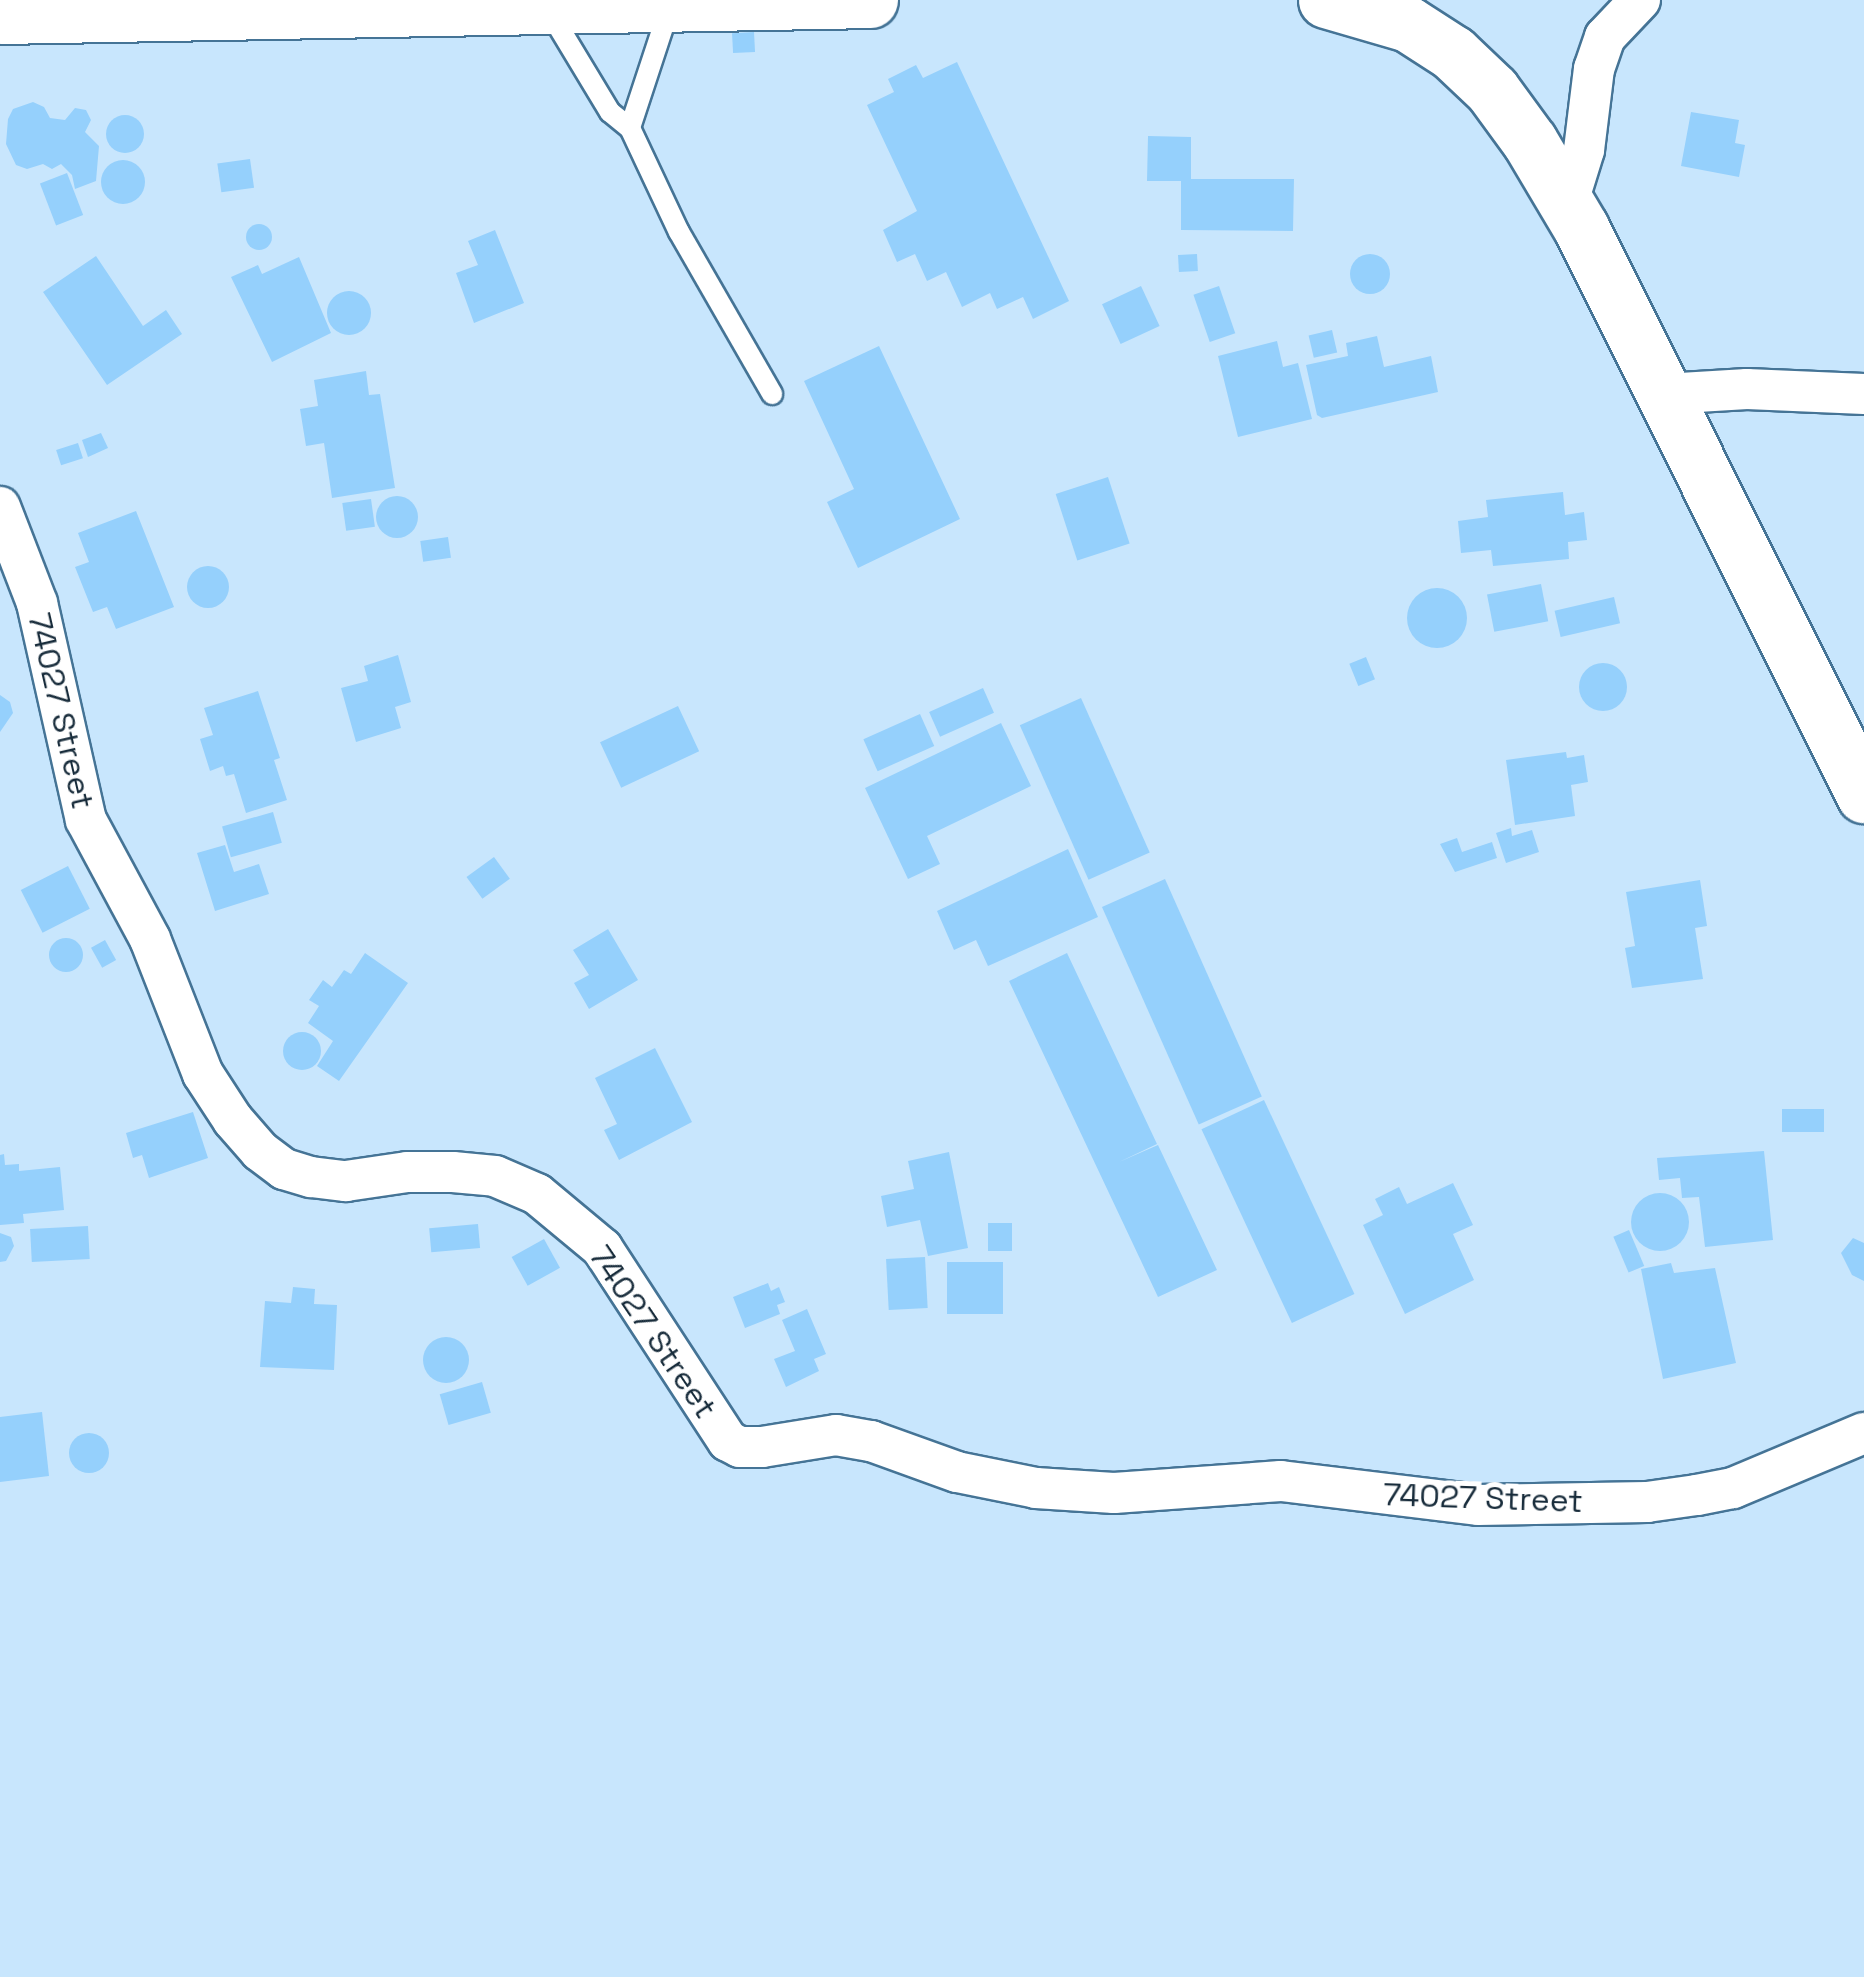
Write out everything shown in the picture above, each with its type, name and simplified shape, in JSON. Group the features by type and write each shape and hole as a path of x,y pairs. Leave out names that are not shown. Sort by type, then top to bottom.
{"street":[{"path":"0,16 490,3 870,0"},
{"path":"1326,0 1408,24 1453,53 1492,90 1530,142 1567,205 1664,394 1864,795"},
{"path":"1567,205 1584,150 1594,69 1605,37 1640,0"},
{"path":"1664,394 1747,388 1864,394"},
{"name":"74027 Street","path":"0,507 36,603 86,820 150,939 203,1074 233,1120 260,1151 284,1169 311,1177 346,1181 408,1172 453,1172 494,1176 537,1194 602,1248 728,1441 740,1447 836,1434 871,1441 957,1472 1036,1488 1114,1493 1281,1481 1478,1505 1646,1502 1697,1496 1733,1488 1864,1433"}],"lane":[{"path":"630,128 670,4"},
{"path":"546,5 579,67 610,112 630,128 679,232 772,394"}],"building":[{"path":"754,32 755,52 733,53 732,33"},
{"path":"957,62 1069,301 1033,319 1023,297 997,309 990,293 962,307 946,272 927,281 915,254 897,262 883,230 917,211 867,105 894,92 888,79 916,65 923,78"},
{"path":"33,102 44,107 50,118 65,120 75,108 86,110 91,120 85,132 99,146 96,181 75,189 72,175 61,164 52,169 43,164 27,169 16,165 6,144 8,119 13,109"},
{"path":"1691,112 1739,120 1735,143 1745,145 1739,177 1681,166"},
{"path":"125,115 138,121 144,134 138,147 125,153 112,147 106,134 112,121"},
{"path":"1148,136 1191,137 1191,179 1294,179 1293,231 1181,230 1181,181 1147,181"},
{"path":"250,159 254,188 221,192 217,164"},
{"path":"123,160 138,167 145,182 138,197 123,204 108,197 101,182 108,167"},
{"path":"67,173 83,215 56,225 40,183"},
{"path":"259,224 268,228 272,237 268,246 259,250 250,246 246,237 250,228"},
{"path":"495,230 524,303 474,323 456,273 478,265 468,241"},
{"path":"1197,254 1198,271 1179,272 1178,255"},
{"path":"1370,254 1384,260 1390,274 1384,288 1370,294 1356,288 1350,274 1356,260"},
{"path":"96,256 143,326 166,310 182,334 107,385 43,292"},
{"path":"299,257 331,333 272,362 231,277 258,265 262,274"},
{"path":"1141,286 1160,326 1121,344 1102,304"},
{"path":"1219,286 1235,333 1210,342 1193,295"},
{"path":"349,291 365,297 371,313 365,329 349,335 333,329 327,313 333,297"},
{"path":"1332,330 1337,352 1314,358 1309,335"},
{"path":"1377,336 1384,367 1431,356 1438,392 1322,418 1317,415 1306,365 1348,356 1346,343"},
{"path":"1277,341 1283,367 1298,363 1312,419 1238,437 1218,356"},
{"path":"879,346 960,519 858,568 827,502 854,489 804,381"},
{"path":"366,371 369,395 380,394 395,488 332,498 324,443 306,446 300,409 318,406 314,380"},
{"path":"101,433 108,448 88,457 82,440"},
{"path":"78,443 83,458 61,465 56,450"},
{"path":"1108,477 1130,544 1077,561 1056,494"},
{"path":"1563,492 1565,515 1584,512 1587,540 1568,542 1569,559 1493,566 1491,550 1461,553 1458,521 1488,517 1486,500"},
{"path":"397,496 412,502 418,517 412,532 397,538 382,532 376,517 382,502"},
{"path":"371,499 375,527 346,531 342,503"},
{"path":"136,511 174,607 116,629 107,607 93,612 75,567 89,562 78,533"},
{"path":"448,537 451,558 423,562 420,541"},
{"path":"208,566 223,572 229,587 223,602 208,608 193,602 187,587 193,572"},
{"path":"1541,584 1548,621 1494,632 1487,594"},
{"path":"1437,588 1458,597 1467,618 1458,639 1437,648 1416,639 1407,618 1416,597"},
{"path":"1614,597 1620,623 1561,637 1555,611"},
{"path":"398,655 411,702 395,707 401,728 356,742 341,688 368,681 364,666"},
{"path":"1366,657 1375,679 1358,686 1349,664"},
{"path":"1603,663 1620,670 1627,687 1620,704 1603,711 1586,704 1579,687 1586,670"},
{"path":"983,688 994,713 940,737 929,712"},
{"path":"258,691 280,758 274,760 287,800 246,813 234,774 226,776 223,766 210,771 200,739 213,735 204,708"},
{"path":"0,695 10,702 13,713 0,732"},
{"path":"1081,698 1150,852 1089,880 1020,725"},
{"path":"678,706 699,751 621,788 600,742"},
{"path":"920,714 934,746 878,771 863,739"},
{"path":"1001,723 1031,786 927,836 940,864 908,879 865,788"},
{"path":"1566,752 1567,758 1584,755 1588,782 1571,785 1575,816 1515,825 1506,760"},
{"path":"273,812 282,843 231,857 222,827"},
{"path":"1511,828 1512,836 1532,830 1539,852 1506,863 1496,833"},
{"path":"1457,838 1462,852 1492,842 1497,858 1455,872 1440,844"},
{"path":"225,845 234,872 259,864 269,894 215,911 197,853"},
{"path":"1068,849 1098,917 988,966 976,940 954,950 937,911"},
{"path":"494,857 510,879 482,899 466,877"},
{"path":"68,866 90,909 43,933 21,890"},
{"path":"1165,879 1262,1096 1199,1124 1102,907"},
{"path":"1700,880 1707,926 1695,928 1703,979 1632,988 1625,948 1635,946 1626,892"},
{"path":"608,929 638,980 589,1009 574,983 589,975 573,950"},
{"path":"66,938 78,943 83,955 78,967 66,972 54,967 49,955 54,943"},
{"path":"105,940 116,960 102,968 91,948"},
{"path":"365,953 408,983 339,1081 317,1066 333,1041 308,1023 319,1006 309,1000 323,980 332,987 344,970 351,974"},
{"path":"1067,953 1157,1144 1119,1162 1158,1145 1217,1270 1158,1297 1009,981"},
{"path":"302,1032 315,1038 321,1051 315,1064 302,1070 289,1064 283,1051 289,1038"},
{"path":"655,1048 692,1122 619,1160 604,1130 617,1124 595,1078"},
{"path":"1264,1100 1354,1294 1292,1323 1201,1129"},
{"path":"1782,1109 1824,1109 1824,1132 1782,1132"},
{"path":"193,1112 208,1158 149,1178 142,1155 133,1158 126,1133"},
{"path":"1764,1151 1773,1240 1705,1247 1699,1197 1682,1198 1680,1178 1659,1180 1657,1158"},
{"path":"949,1152 968,1248 928,1256 920,1220 887,1227 881,1196 914,1189 908,1161"},
{"path":"4,1154 5,1165 19,1164 19,1171 60,1167 64,1210 23,1214 24,1223 0,1225 0,1155"},
{"path":"1453,1183 1473,1225 1453,1234 1474,1280 1405,1314 1363,1225 1383,1215 1375,1199 1399,1187 1407,1204"},
{"path":"1660,1193 1680,1202 1689,1222 1680,1242 1660,1251 1640,1242 1631,1222 1640,1202"},
{"path":"988,1223 1012,1223 1012,1251 988,1251"},
{"path":"478,1224 480,1248 431,1252 429,1228"},
{"path":"88,1226 90,1259 32,1262 30,1229"},
{"path":"1629,1230 1644,1266 1629,1273 1613,1237"},
{"path":"0,1233 11,1237 14,1246 6,1261 0,1262"},
{"path":"1853,1238 1864,1243 1864,1281 1852,1275 1841,1253"},
{"path":"544,1239 560,1268 528,1286 512,1257"},
{"path":"925,1257 928,1308 889,1310 886,1259"},
{"path":"947,1262 1003,1262 1003,1314 947,1314"},
{"path":"1671,1263 1674,1273 1715,1268 1736,1363 1663,1379 1641,1269"},
{"path":"768,1283 771,1291 779,1287 785,1302 777,1305 780,1314 745,1328 733,1297"},
{"path":"293,1287 315,1289 314,1304 337,1305 334,1370 260,1367 265,1301 291,1303"},
{"path":"807,1309 826,1354 814,1359 819,1371 786,1387 774,1359 795,1351 782,1320"},
{"path":"446,1337 462,1344 469,1360 462,1376 446,1383 430,1376 423,1360 430,1344"},
{"path":"482,1382 491,1413 449,1425 440,1394"},
{"path":"42,1412 49,1476 0,1482 0,1417"},
{"path":"89,1433 103,1439 109,1453 103,1467 89,1473 75,1467 69,1453 75,1439"}]}
